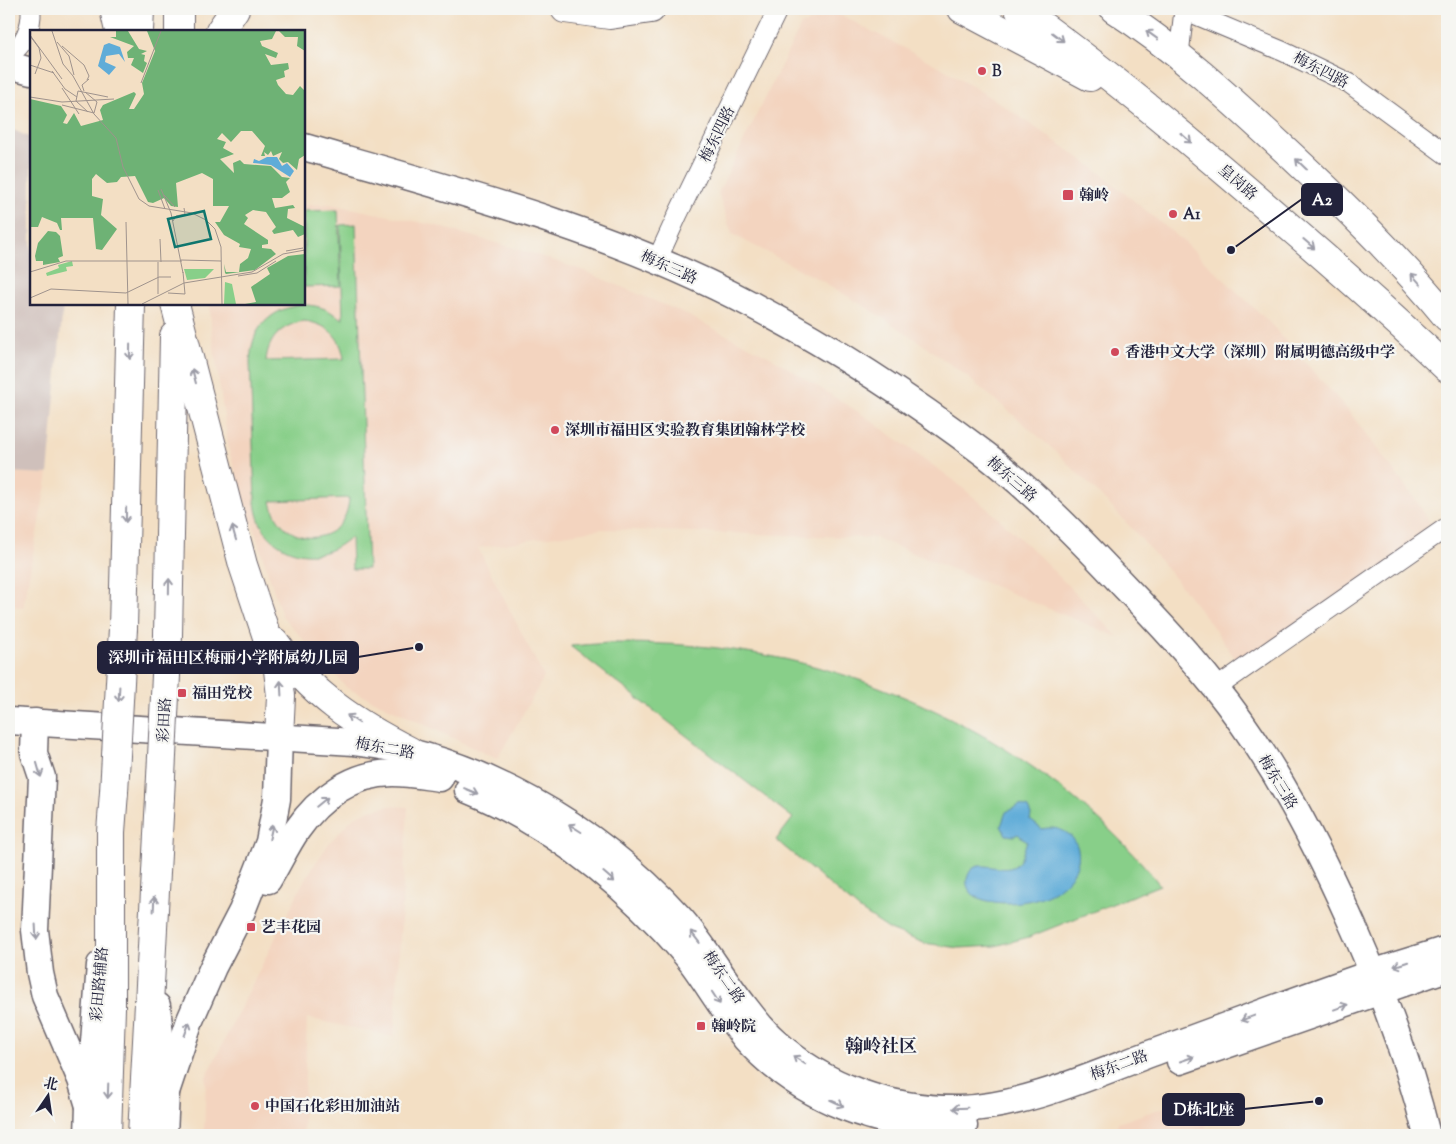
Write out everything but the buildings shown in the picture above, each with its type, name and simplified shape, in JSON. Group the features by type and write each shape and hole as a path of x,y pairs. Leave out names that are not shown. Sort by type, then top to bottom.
{"main road":[{"path":"114,9 119,30"},
{"path":"139,30 140,9"},
{"path":"179,9 179,30"},
{"path":"221,30 235,9"},
{"path":"565,9 610,15 652,9"},
{"path":"962,9 1029,46 1154,110"},
{"name":"皇岗路","path":"1018,9 1052,32 1154,110 1334,265 1447,368"},
{"path":"1119,11 1179,55 1234,102 1356,216 1413,276 1447,316"},
{"path":"107,1135 111,1008 111,832 123,628 131,305"},
{"path":"175,305 228,510 281,683 279,744"},
{"name":"彩田路","path":"142,1135 168,635 175,305"},
{"path":"264,625 282,652 303,677 338,710 373,732 410,751"}],"street":[{"path":"9,56 21,44 27,34 31,22 31,9"},
{"name":"梅东四路","path":"657,260 778,9"},
{"path":"1179,55 1183,10"},
{"name":"梅东四路","path":"1183,10 1282,51 1349,83 1447,155"},
{"path":"9,65 30,70"},
{"name":"梅东三路","path":"305,147 530,214 618,244 751,304 831,350 912,402 988,457 1038,501 1098,558 1216,688 1276,776 1314,842 1377,982 1412,1080 1427,1135"},
{"path":"1216,688 1447,527"},
{"name":"梅东二路","path":"9,721 35,731 279,744 354,742 410,751 463,769 517,793 600,845 631,870 680,917 708,953 740,1001 776,1043 794,1058 854,1091 887,1119"},
{"path":"35,731 34,753 42,777 35,930 40,973 45,996 81,1080 88,1106"},
{"name":"梅东二路","path":"9,738 35,731"},
{"path":"166,1092 190,1020 213,967 242,911 271,835 277,799 279,744"},
{"name":"梅东二路","path":"279,744 390,761 479,794 537,826 578,853 622,889 683,951 723,1009 748,1040 783,1073 845,1107 917,1126 940,1127 976,1124 1010,1118 1048,1107 1377,982 1447,949"},
{"path":"242,911 265,886 303,822 316,807 340,789 352,781 380,774 440,778"},
{"name":"彩田路辅路","path":"88,1135 88,1106 111,832"},
{"path":"152,953 166,1092 164,1135"},
{"name":"梅东二路","path":"1377,982 1447,968"}],"shaded area":[{"name":"香港中文大学（深圳）附属明德高级中学","path":"837,13 942,68 992,98 1090,165 1182,240 1268,321 1347,409 1418,503 1439,538 1244,671 1174,577 1136,533 1054,450 1010,412 965,375 869,309 824,282 732,234 718,193 801,25"},
{"path":"9,128 30,138 30,305 63,305 48,474 9,472"},
{"name":"深圳市福田区实验教育集团翰林学校","path":"330,204 433,225 534,254 584,271 681,312 774,359 863,415 952,479 1038,555 1118,637 876,538 602,529 478,548 544,677 497,759 347,688 282,616 229,451 211,327 210,305 305,305 305,205"},
{"path":"9,472 48,474 23,608 9,605"},
{"path":"389,806 408,807 394,1037 307,1018 303,1135 204,1135 206,1077 305,879 330,842 353,818 370,810"},
{"path":"1214,1090 1204,1135 1115,1135 1118,1123"}],"green space":[{"path":"338,210 341,286 305,287 305,211"},
{"path":"356,224 368,569 352,569 351,537 328,551 319,553 300,553 283,547 275,542 263,528 255,502 251,350 256,334 261,326 283,310 301,305 310,305 319,307 343,319 340,225","holes":["304,321 320,325 332,332 340,344 344,359 266,361 273,339 283,329","349,498 345,515 337,527 326,535 313,537 299,535 287,529 277,517 271,501"]},
{"path":"609,643 711,647 787,660 848,676 908,698 966,726 1021,759 1072,797 1119,839 1160,885 1029,937 995,946 959,948 924,943 890,930 860,910 776,840 793,818 570,646"}],"water":[{"path":"1020,805 1028,808 1031,815 1030,820 1042,829 1059,829 1072,838 1078,852 1075,870 1059,888 1035,899 1008,903 980,899 967,886 970,871 975,867 981,866 1010,868 1016,865 1022,857 1027,842 1018,834 1014,836 1006,835 1001,826 1006,812"}],"place":[{"name":"B","path":"982,71"},
{"name":"翰岭","path":"1068,195"},
{"name":"A1","path":"1173,214"},
{"name":"A2","path":"1231,250"},
{"name":"香港中文大学（深圳）附属明德高级中学","path":"1115,352"},
{"name":"深圳市福田区实验教育集团翰林学校","path":"555,430"},
{"name":"深圳市福田区梅丽小学附属幼儿园","path":"419,647"},
{"name":"福田党校","path":"182,693"},
{"name":"艺丰花园","path":"251,927"},
{"name":"翰岭院","path":"701,1026"},
{"name":"D栋北座","path":"1319,1101"},
{"name":"中国石化彩田加油站","path":"255,1106"}],"district":[{"name":"翰岭社区","path":"881,1046"}]}
